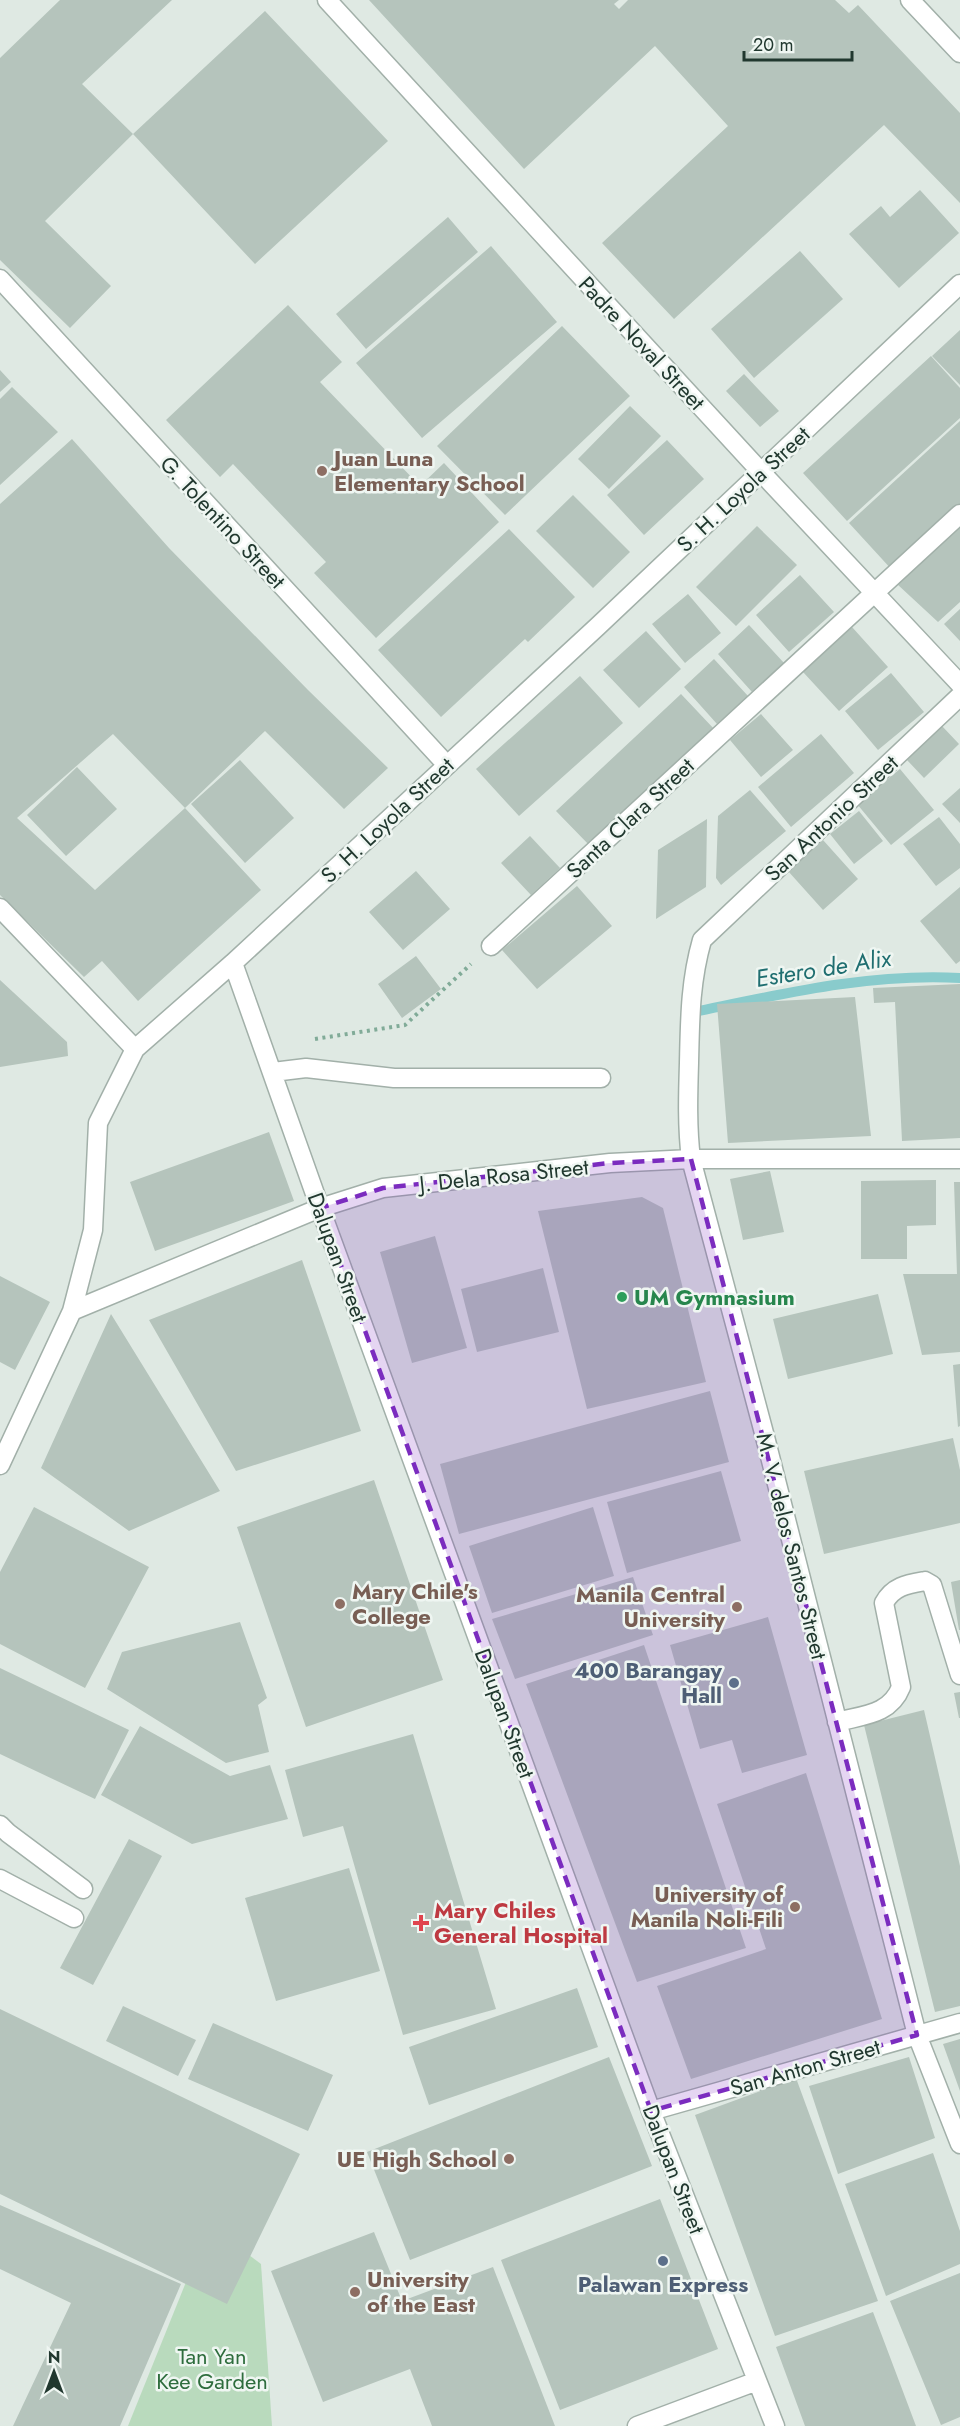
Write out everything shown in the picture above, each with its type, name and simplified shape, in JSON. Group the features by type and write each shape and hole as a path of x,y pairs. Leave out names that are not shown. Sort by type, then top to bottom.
{"street":[{"name":"Padre Noval Street","path":"327,0 761,472 960,684"},
{"path":"910,0 960,53"},
{"name":"G. Tolentino Street","path":"0,279 446,764"},
{"name":"S. H. Loyola Street","path":"0,1465 72,1311 93,1230 98,1123 135,1049 233,963 597,627 960,284"},
{"name":"Santa Clara Street","path":"491,946 960,514"},
{"name":"San Antonio Street","path":"702,940 960,696"},
{"path":"0,908 135,1049"},
{"name":"M. V. delos Santos Street","path":"702,940 693,973 690,1009 687,1130 691,1159 917,2035 960,2144"},
{"name":"Dalupan Street","path":"233,963 320,1208 651,2111 776,2426"},
{"path":"273,1072 306,1068 394,1078 601,1078"},
{"name":"J. Dela Rosa Street","path":"72,1311 320,1208 382,1188 610,1163 691,1159 960,1159"},
{"path":"837,1722 882,1710 896,1700 901,1687 884,1603 890,1592 907,1585 925,1581 932,1585 960,1675"},
{"path":"0,1825 83,1889"},
{"path":"0,1879 74,1918"},
{"name":"San Anton Street","path":"651,2111 960,2023"},
{"path":"637,2426 757,2381"}],"path":[{"path":"311,1040 405,1025 491,946"}],"highlighted area":[{"path":"691,1159 917,2035 651,2111 320,1208 383,1188 610,1163"}],"green space":[{"name":"Tan Yan Kee Garden","path":"209,2225 261,2264 272,2426 128,2426"}],"building":[{"path":"60,0 172,0 82,84 133,134 45,221 111,286 70,328 0,260 0,58"},
{"path":"369,0 619,0 614,4 619,9 628,0 835,0 849,13 858,5 960,113 960,203 884,125 674,319 602,243 728,126 655,46 524,169"},
{"path":"265,11 388,141 255,264 133,134"},
{"path":"920,190 959,233 899,288 849,234 881,206 890,217"},
{"path":"448,217 478,252 366,349 336,314"},
{"path":"491,246 557,322 422,438 356,363"},
{"path":"800,251 843,299 754,378 711,329"},
{"name":"Juan Luna Elementary School","path":"288,305 342,362 320,382 420,486 444,463 499,522 376,638 314,573 326,562 233,464 220,477 166,420"},
{"path":"562,326 630,396 505,515 437,446"},
{"path":"960,330 960,385 932,356"},
{"path":"931,356 960,388 960,418 847,521 803,473"},
{"path":"0,370 11,382 0,392"},
{"path":"744,374 779,411 760,427 726,391"},
{"path":"12,387 58,432 0,485 0,399"},
{"path":"630,406 661,436 609,489 578,459"},
{"path":"960,421 960,510 893,571 849,523"},
{"path":"72,439 169,548 388,768 344,809 265,731 185,808 261,890 138,1001 102,961 84,977 0,895 0,504","holes":["113,734 185,808 95,890 17,818"]},
{"path":"667,440 704,479 644,535 607,495"},
{"path":"573,495 630,552 593,588 536,531"},
{"path":"757,526 797,565 736,626 696,587"},
{"path":"960,526 960,602 938,622 897,584"},
{"path":"509,529 575,597 528,642 525,639 441,717 378,650"},
{"path":"800,575 834,612 789,652 756,615"},
{"path":"688,594 721,633 685,663 652,624"},
{"path":"960,609 960,641 944,624"},
{"path":"749,625 784,663 752,692 718,654"},
{"path":"852,627 888,667 839,711 803,672"},
{"path":"646,631 681,669 639,708 603,670"},
{"path":"714,659 748,696 717,724 684,687"},
{"path":"891,673 924,712 878,750 845,711"},
{"path":"580,676 623,723 519,816 476,769"},
{"path":"681,694 715,730 591,847 556,811"},
{"path":"761,714 793,750 761,777 730,740"},
{"path":"942,726 959,744 924,778 907,760"},
{"path":"821,734 854,773 791,827 758,787"},
{"path":"240,760 294,818 245,863 191,804"},
{"path":"77,767 117,809 66,856 27,815"},
{"path":"900,769 934,810 891,845 857,804"},
{"path":"960,788 960,823 942,804"},
{"path":"750,790 786,831 721,885 716,878 718,816"},
{"path":"859,811 883,841 854,864 830,834"},
{"path":"939,817 960,844 960,868 936,886 903,844"},
{"path":"707,819 706,887 656,919 658,850"},
{"path":"530,836 560,868 531,895 501,863"},
{"path":"823,840 858,879 823,910 788,871"},
{"path":"416,871 450,909 403,950 369,912"},
{"path":"577,886 612,926 537,989 502,950"},
{"path":"960,887 960,961 956,964 920,921"},
{"path":"416,956 441,989 402,1018 378,984"},
{"path":"0,980 67,1042 68,1056 0,1067"},
{"path":"960,984 960,1138 902,1141 895,1002 874,1003 873,988"},
{"path":"855,997 871,1136 728,1143 717,1004"},
{"path":"269,1132 294,1201 155,1251 130,1182"},
{"path":"770,1171 784,1232 743,1240 730,1179"},
{"path":"936,1180 936,1225 907,1226 907,1259 861,1259 861,1181"},
{"path":"954,1182 960,1182 960,1352 922,1355 903,1274 957,1274"},
{"name":"UM Gymnasium","path":"642,1197 663,1208 706,1382 587,1409 538,1211"},
{"path":"435,1236 467,1348 412,1363 380,1252"},
{"path":"302,1260 361,1431 236,1471 149,1320"},
{"path":"543,1268 559,1332 477,1352 461,1289"},
{"path":"0,1276 50,1302 15,1370 0,1362"},
{"path":"878,1294 893,1354 788,1379 773,1319"},
{"path":"111,1314 220,1491 129,1531 41,1468"},
{"path":"960,1364 960,1426 958,1427 953,1365"},
{"path":"710,1391 729,1462 459,1534 440,1464"},
{"path":"953,1438 960,1470 960,1523 824,1554 804,1471"},
{"path":"721,1471 741,1541 627,1573 607,1502"},
{"name":"Mary Chile's College","path":"374,1480 443,1680 306,1727 237,1527"},
{"path":"34,1507 149,1567 85,1688 0,1644 0,1572"},
{"path":"593,1507 614,1576 492,1613 469,1546"},
{"path":"633,1577 653,1635 515,1679 492,1619"},
{"path":"960,1580 960,1630 959,1630 951,1582"},
{"name":"400 Barangay Hall","path":"768,1617 807,1755 742,1773 732,1740 700,1749 670,1645"},
{"path":"240,1622 267,1698 258,1705 269,1752 226,1763 107,1689 122,1652"},
{"path":"644,1645 746,1948 637,1982 526,1684"},
{"path":"0,1668 129,1730 95,1799 0,1754"},
{"path":"960,1692 960,1718 959,1718 954,1693"},
{"path":"924,1710 960,1866 960,2006 935,2012 864,1725"},
{"path":"140,1726 230,1776 270,1765 288,1819 192,1844 101,1795"},
{"name":"Mary Chiles General Hospital","path":"413,1734 496,2009 403,2035 343,1826 303,1837 285,1770"},
{"name":"University of Manila Noli-Fili","path":"806,1773 882,2019 691,2079 657,1986 766,1949 717,1804"},
{"path":"129,1839 162,1856 93,1985 60,1968"},
{"path":"349,1868 380,1971 276,2001 245,1898"},
{"path":"577,1988 598,2047 429,2105 409,2047"},
{"path":"123,2006 196,2040 178,2076 106,2041"},
{"path":"0,2009 300,2154 227,2304 0,2194"},
{"path":"213,2023 333,2075 308,2131 188,2079"},
{"path":"960,2039 960,2091 943,2044"},
{"name":"UE High School","path":"609,2057 652,2166 410,2260 367,2152"},
{"path":"909,2057 935,2138 838,2174 809,2086"},
{"path":"796,2078 878,2301 775,2336 695,2115"},
{"path":"933,2153 960,2231 960,2264 886,2296 845,2184"},
{"path":"660,2199 718,2349 560,2410 501,2260"},
{"path":"0,2205 181,2284 120,2426 13,2426 71,2303 0,2269"},
{"path":"374,2232 402,2301 493,2267 555,2426 432,2426 410,2369 323,2402 271,2271"},
{"path":"960,2273 960,2417 941,2425 890,2301"},
{"path":"873,2312 916,2426 805,2426 776,2347"}],"waterway":[{"name":"Estero de Alix","path":"694,1012 826,986 892,979 960,978"}],"place":[{"name":"Juan Luna Elementary School","path":"322,471"},
{"name":"UM Gymnasium","path":"622,1297"},
{"name":"Mary Chile's College","path":"340,1604"},
{"name":"Manila Central University","path":"737,1607"},
{"name":"400 Barangay Hall","path":"734,1683"},
{"name":"University of Manila Noli-Fili","path":"795,1907"},
{"name":"Mary Chiles General Hospital","path":"421,1923"},
{"name":"UE High School","path":"509,2159"},
{"name":"Palawan Express","path":"663,2261"},
{"name":"University of the East","path":"355,2292"}]}
